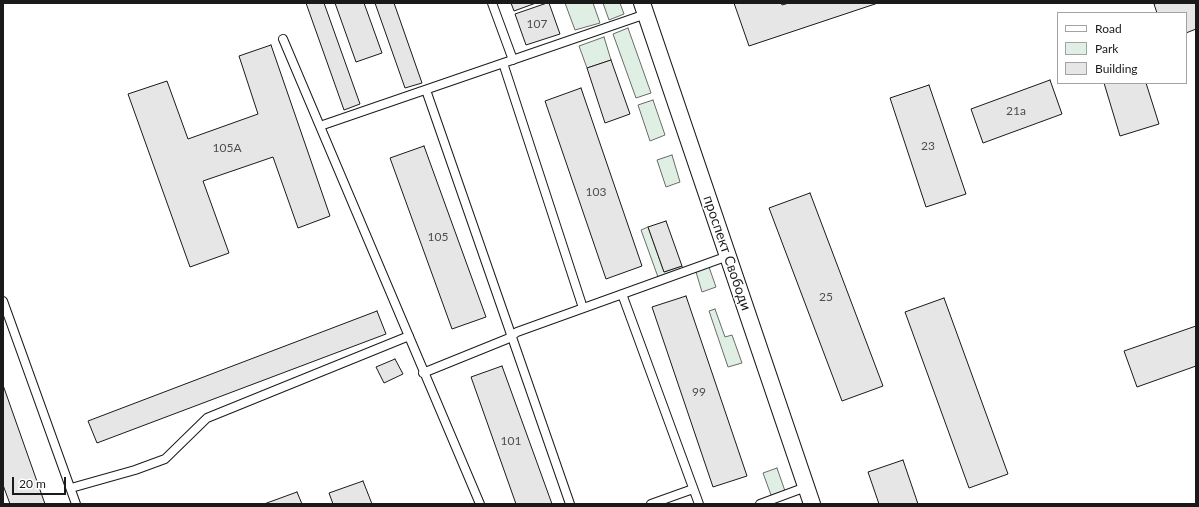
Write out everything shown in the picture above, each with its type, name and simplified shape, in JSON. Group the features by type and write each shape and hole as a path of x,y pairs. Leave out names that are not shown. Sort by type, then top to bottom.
{"street":[{"name":"проспект Свободи","path":"644,9 812,504"}],"lane":[{"path":"492,3 513,60"},
{"path":"320,126 513,60 644,9"},
{"path":"282,39 480,504"},
{"path":"503,63 583,308"},
{"path":"426,90 570,504"},
{"path":"423,373 507,339 517,332 728,256"},
{"path":"622,294 699,504"},
{"path":"3,301 5,314 76,504"},
{"path":"71,488 135,470 165,459 207,418 408,336"},
{"path":"760,504 806,487"},
{"path":"651,504 693,489"}],"green space":[{"path":"565,3 593,3 600,23 575,30"},
{"path":"603,3 620,3 624,14 609,20"},
{"path":"628,28 651,93 636,98 613,34"},
{"path":"604,37 611,60 587,68 579,46"},
{"path":"653,100 665,135 650,141 638,105"},
{"path":"672,155 680,182 666,187 657,160"},
{"path":"648,227 664,272 682,266 683,268 658,277 641,230"},
{"path":"709,267 716,287 702,292 696,272"},
{"path":"715,309 725,337 732,335 742,363 728,367 709,311"},
{"path":"777,468 785,491 771,495 763,473"}],"building":[{"path":"306,3 324,3 360,104 344,110"},
{"path":"335,3 364,3 382,53 356,62"},
{"path":"375,3 394,3 422,83 405,88"},
{"path":"511,3 536,3 514,11"},
{"path":"549,3 560,34 526,45 515,14"},
{"path":"734,3 781,3 782,5 789,3 878,3 749,46"},
{"path":"1196,3 1196,29 1187,33 1187,12 1157,12 1154,4"},
{"path":"271,45 330,216 298,228 273,157 203,181 229,253 190,267 128,94 167,81 188,139 258,114 239,56"},
{"path":"611,60 630,114 605,123 587,68"},
{"path":"1050,80 1062,114 983,143 971,109"},
{"path":"1104,84 1146,84 1159,124 1120,136"},
{"path":"929,85 966,194 926,207 890,98"},
{"path":"581,88 642,266 606,279 545,101"},
{"path":"424,146 486,317 452,329 390,158"},
{"path":"810,193 883,386 842,401 769,208"},
{"path":"666,221 682,266 664,272 648,227"},
{"path":"686,296 747,476 713,487 652,307"},
{"path":"944,298 1008,474 969,488 905,312"},
{"path":"377,311 386,334 97,443 88,421"},
{"path":"1196,326 1196,366 1137,387 1124,351"},
{"path":"395,359 403,374 384,383 376,367"},
{"path":"502,366 552,504 516,504 471,377"},
{"path":"3,385 45,504 10,504 3,485"},
{"path":"903,460 918,504 879,504 868,472"},
{"path":"363,481 372,504 333,504 329,493"},
{"path":"297,492 302,504 264,504"}]}
